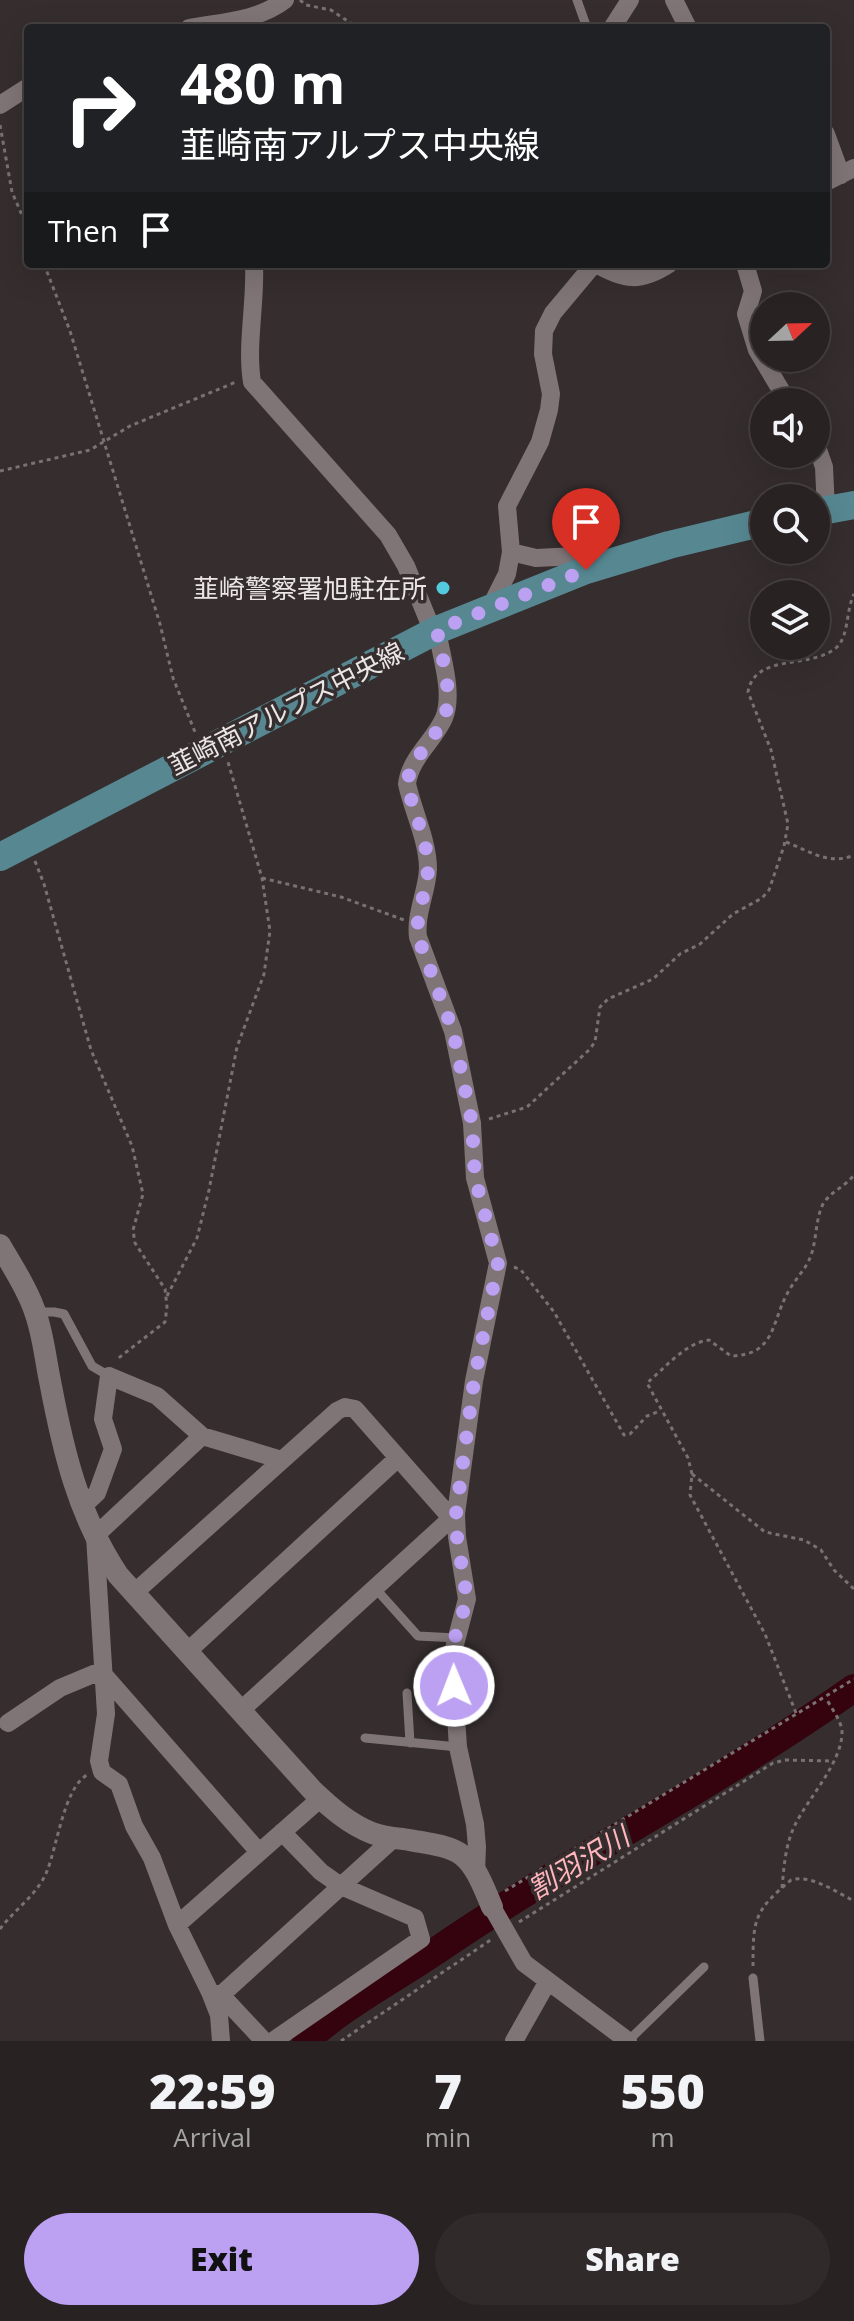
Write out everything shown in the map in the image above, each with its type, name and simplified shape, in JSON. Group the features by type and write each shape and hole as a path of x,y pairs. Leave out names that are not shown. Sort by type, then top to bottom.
{"main road":[{"path":"830,509 854,505"},
{"name":"韮崎南アルプス中央線","path":"0,857 435,631 491,606 586,570 750,525"}],"street":[{"path":"243,23 285,0"},
{"path":"615,24 630,0"},
{"path":"674,0 686,24"},
{"path":"0,105 24,90"},
{"path":"830,146 840,175"},
{"path":"254,268 252,382 388,535 406,566 435,631 444,674 445,716 408,772 407,784 427,858 428,873 416,925 418,937 453,1031 472,1123 475,1178 498,1263 474,1381 456,1514 467,1599 452,1656 458,1747 475,1824 476,1872"},
{"path":"491,606 507,574 511,552 507,506 540,442 549,410 551,394 543,354 544,331 553,313 592,268"},
{"path":"604,268 626,278 647,275 661,268"},
{"path":"746,268 753,291 746,314 757,350 780,388"},
{"path":"511,552 536,558 577,556 586,570"},
{"path":"1,1248 26,1288 36,1312 64,1449 82,1507 118,1575 321,1798 354,1825 376,1835 451,1847 463,1854 476,1872 524,1963 628,2041"},
{"path":"82,1507 97,1493 113,1449 103,1419 109,1376 157,1396 202,1436 282,1460"},
{"path":"134,1593 345,1407 355,1409 445,1511 456,1514"},
{"path":"95,1536 202,1436"},
{"path":"187,1652 398,1458"},
{"path":"240,1711 456,1514"},
{"path":"95,1536 106,1714 100,1751 102,1772 119,1784 177,1925 216,1993 264,2041"},
{"path":"8,1723 60,1688 103,1672"},
{"path":"103,1672 259,1852"},
{"path":"177,1925 321,1798"},
{"path":"273,2041 421,1939 415,1918 410,1914 341,1886 321,1872 282,1832"},
{"path":"216,1993 394,1838"},
{"path":"514,2041 548,1981"},
{"path":"216,1993 221,2041"}],"lane":[{"path":"577,0 586,24"},
{"path":"36,1312 64,1314 92,1366 109,1376"},
{"path":"375,1588 418,1636 456,1638"},
{"path":"407,1693 410,1743"},
{"path":"365,1738 458,1747"},
{"path":"628,2041 704,1967"},
{"path":"753,1978 760,2041"}],"path":[{"path":"300,0 306,5 331,10 352,24"},
{"path":"0,125 12,192 24,220"},
{"path":"46,268 70,331 105,443 160,624 173,678 212,745 262,878 270,931 264,974 237,1047 197,1238 167,1296 165,1322 114,1362 109,1376"},
{"path":"0,471 90,450 130,426 251,376"},
{"path":"472,1123 527,1107 595,1042 600,1007 608,999 653,979 680,954 714,934 733,914 762,898 769,890 788,824 771,750 748,692 750,683 762,669 796,663 834,650 842,641 854,594"},
{"path":"785,841 829,860 843,860 854,855"},
{"path":"27,842 44,884 91,1050 132,1146 143,1194 133,1230 135,1243 167,1296"},
{"path":"262,878 341,897 416,925"},
{"path":"796,1713 765,1634 690,1495 692,1474 688,1458 647,1383 691,1345 709,1340 731,1356 743,1356 755,1352 766,1341 777,1322 785,1297 810,1259 821,1207 854,1175"},
{"path":"498,1263 521,1270 554,1312 624,1435 630,1434 647,1416 660,1411"},
{"path":"692,1474 765,1532 804,1540 821,1550 834,1570 854,1589"},
{"path":"341,2041 497,1916 796,1713 854,1679"},
{"path":"782,1888 787,1845 796,1823 833,1761 842,1733 826,1698"},
{"path":"497,1916 773,1763 785,1760 833,1761"},
{"path":"0,1929 37,1890 81,1778 101,1767"},
{"path":"753,1978 753,1928 756,1917 782,1888 799,1878 809,1879 854,1901"}],"waterway":[{"name":"割羽沢川","path":"306,2041 352,2005 488,1917 751,1756 854,1688"}],"place":[{"name":"韮崎警察署旭駐在所","path":"443,588"}],"route":[{"path":"454,1686 454,1641 467,1599 456,1514 474,1381 498,1263 475,1178 472,1123 453,1031 418,937 416,925 428,873 427,858 409,796 408,772 445,716 447,701 437,630 586,570"}]}
